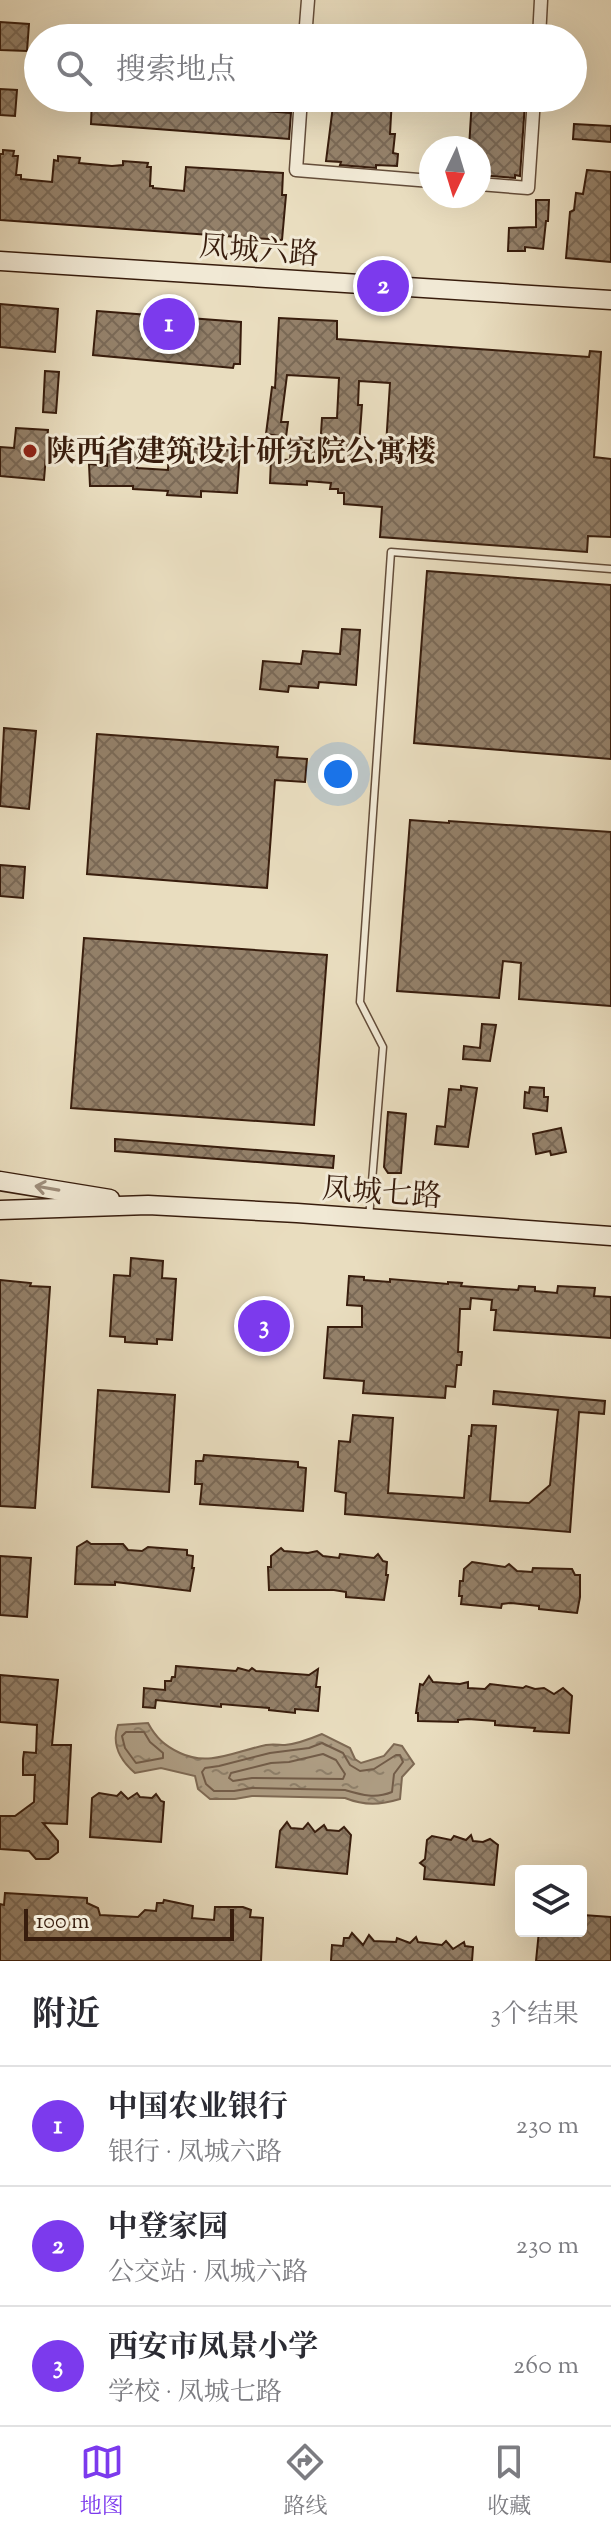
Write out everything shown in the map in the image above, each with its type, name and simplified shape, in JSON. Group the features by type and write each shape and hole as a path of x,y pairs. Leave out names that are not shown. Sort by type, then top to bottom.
{"street":[{"path":"306,24 308,0"},
{"path":"540,24 541,0"},
{"path":"300,112 296,170 419,180"},
{"path":"491,185 528,188 533,112"},
{"name":"凤城六路","path":"0,261 611,300"},
{"name":"凤城七路","path":"0,1181 148,1205"},
{"name":"凤城七路","path":"0,1210 148,1205 611,1236"}],"lane":[{"path":"369,1219 383,1047 360,1002 391,552 611,569"}],"water":[{"path":"148,1723 165,1744 191,1757 212,1758 266,1745 295,1744 322,1734 350,1748 355,1759 361,1763 384,1756 394,1744 402,1746 414,1764 402,1777 400,1799 386,1802 372,1804 345,1798 252,1796 210,1799 198,1789 195,1776 161,1768 135,1773 125,1763 116,1746 118,1725"}],"building":[{"path":"0,22 29,24 24,24 24,51 0,50"},
{"path":"0,89 17,90 15,116 0,115"},
{"path":"91,112 291,113 289,139 91,124"},
{"path":"332,112 391,112 390,134 395,134 393,153 398,154 397,166 376,165 376,168 326,161"},
{"path":"471,112 524,112 520,176 515,175 515,178 491,176 491,136 470,136"},
{"path":"574,124 611,126 611,142 573,139"},
{"path":"3,150 14,151 13,156 18,156 16,175 21,175 21,179 52,182 54,160 58,161 58,156 80,158 79,163 112,166 123,165 123,161 148,163 147,167 151,167 150,186 184,191 186,167 283,173 282,195 286,195 282,240 0,220 0,154"},
{"path":"587,170 611,172 611,262 566,258 570,212 574,210 576,193 583,194"},
{"path":"536,200 549,200 543,249 525,247 525,251 508,251 509,228 536,227"},
{"path":"0,304 58,309 55,352 0,347"},
{"path":"97,311 241,322 240,364 234,364 233,368 93,355"},
{"path":"279,318 337,321 337,339 589,357 590,351 601,352 594,457 611,459 611,537 588,536 587,552 380,537 382,507 344,504 344,493 330,489 331,483 270,483 271,459 290,460 291,449 320,448 322,418 337,418 339,378 287,375 281,422 288,422 286,437 266,434 272,387 275,388","holes":["359,381 390,383 385,461 358,459 362,405 358,405"]},
{"path":"45,371 59,372 56,413 43,412"},
{"name":"陕西省建筑设计研究院公寓楼","path":"16,428 48,430 44,480 0,476 0,447 14,448"},
{"path":"108,446 139,447 137,468 168,470 169,447 240,451 237,493 201,491 201,497 167,495 168,491 133,489 133,486 90,486 89,464 107,466"},
{"path":"427,571 611,585 611,759 414,743"},
{"path":"342,629 360,630 356,685 319,682 318,688 289,686 288,692 260,689 263,661 301,664 303,651 340,654"},
{"path":"4,728 36,731 29,809 0,806"},
{"path":"97,734 278,747 277,757 307,759 305,782 275,780 267,888 87,874"},
{"path":"410,820 611,832 611,1006 519,999 521,963 503,961 499,998 397,991"},
{"path":"0,865 25,867 23,898 0,896"},
{"path":"84,938 327,955 314,1125 71,1108"},
{"path":"482,1024 496,1025 490,1061 463,1059 464,1046 480,1048"},
{"path":"461,1086 477,1088 468,1147 435,1144 437,1126 445,1127 449,1089 461,1090"},
{"path":"530,1087 544,1088 544,1097 548,1097 547,1111 524,1108 525,1092 529,1093"},
{"path":"388,1112 406,1114 401,1173 388,1173 384,1167"},
{"path":"561,1128 566,1152 536,1154 533,1134"},
{"path":"115,1139 334,1156 333,1168 115,1151"},
{"path":"131,1258 163,1261 162,1278 176,1279 172,1340 157,1339 157,1344 125,1342 125,1337 110,1336 114,1275 130,1276"},
{"path":"349,1276 364,1277 364,1280 448,1282 462,1283 461,1286 518,1290 519,1286 535,1287 535,1291 557,1293 558,1286 595,1288 594,1296 611,1297 611,1338 494,1330 496,1310 491,1310 492,1300 471,1298 470,1309 460,1309 458,1352 462,1352 461,1365 457,1365 455,1387 446,1386 445,1398 363,1393 364,1381 324,1378 328,1327 362,1327 362,1306 347,1305"},
{"path":"0,1280 50,1287 35,1508 0,1506"},
{"path":"98,1390 175,1395 169,1492 92,1487"},
{"path":"494,1391 605,1401 604,1414 579,1412 570,1532 345,1514 346,1493 335,1491 339,1441 350,1442 353,1415 393,1418 388,1493 464,1498 472,1425 496,1426 490,1501 529,1503 550,1485 558,1410 493,1404"},
{"path":"204,1455 298,1462 298,1467 306,1468 303,1511 200,1504 202,1484 195,1484 196,1461 203,1461"},
{"path":"87,1541 91,1544 123,1544 128,1550 142,1551 148,1547 187,1550 187,1555 193,1556 194,1568 190,1591 115,1582 115,1585 75,1584 77,1547"},
{"path":"281,1548 284,1551 308,1553 317,1551 323,1556 339,1558 340,1554 374,1558 378,1554 387,1562 384,1600 346,1597 346,1592 334,1590 269,1590 271,1556"},
{"path":"0,1556 31,1558 27,1617 0,1615"},
{"path":"472,1562 505,1567 509,1564 517,1571 532,1572 533,1568 572,1569 575,1575 580,1575 577,1613 511,1603 502,1604 501,1608 461,1604 460,1581 463,1581 464,1569"},
{"path":"176,1666 236,1671 238,1668 249,1671 252,1668 256,1671 309,1675 318,1669 318,1711 295,1709 295,1713 269,1708 156,1700 155,1708 143,1707 144,1688 165,1690 165,1681 175,1677"},
{"path":"0,1675 58,1680 52,1745 71,1745 67,1824 43,1823 58,1841 58,1852 49,1859 36,1859 29,1851 0,1849 0,1816 15,1816 34,1802 35,1775 23,1775 23,1759 24,1752 36,1753 37,1725 0,1722"},
{"path":"429,1676 433,1682 468,1682 468,1688 485,1689 490,1684 526,1686 544,1688 554,1694 563,1688 572,1696 569,1733 495,1725 495,1721 418,1721 416,1713 420,1684 423,1685"},
{"path":"121,1792 128,1799 137,1793 140,1797 152,1798 156,1794 164,1802 161,1842 90,1837 92,1798 99,1793 117,1796"},
{"path":"287,1822 291,1828 303,1829 308,1823 315,1832 324,1825 327,1830 339,1831 344,1827 351,1835 347,1874 276,1867 280,1831"},
{"path":"471,1835 473,1841 490,1839 498,1845 494,1885 424,1879 425,1867 420,1863 425,1859 427,1840 432,1836 451,1840 454,1836 466,1840"},
{"path":"5,1893 87,1898 87,1903 98,1908 100,1915 138,1917 145,1910 156,1911 157,1903 164,1900 193,1906 192,1918 214,1920 215,1907 243,1907 251,1910 250,1917 263,1918 261,1961 0,1961 0,1904 4,1905"},
{"path":"587,1915 611,1917 611,1961 536,1961 538,1937 587,1937"},
{"path":"352,1933 363,1945 369,1935 374,1941 396,1942 397,1938 410,1943 416,1937 418,1942 442,1945 446,1941 453,1949 464,1942 465,1946 473,1947 472,1961 331,1961 332,1945 343,1946 344,1938 349,1938"}],"place":[{"name":"中登家园","path":"383,286"},
{"name":"中国农业银行","path":"169,324"},
{"name":"陕西省建筑设计研究院公寓楼","path":"30,451"},
{"name":"西安市凤景小学","path":"264,1326"}]}
